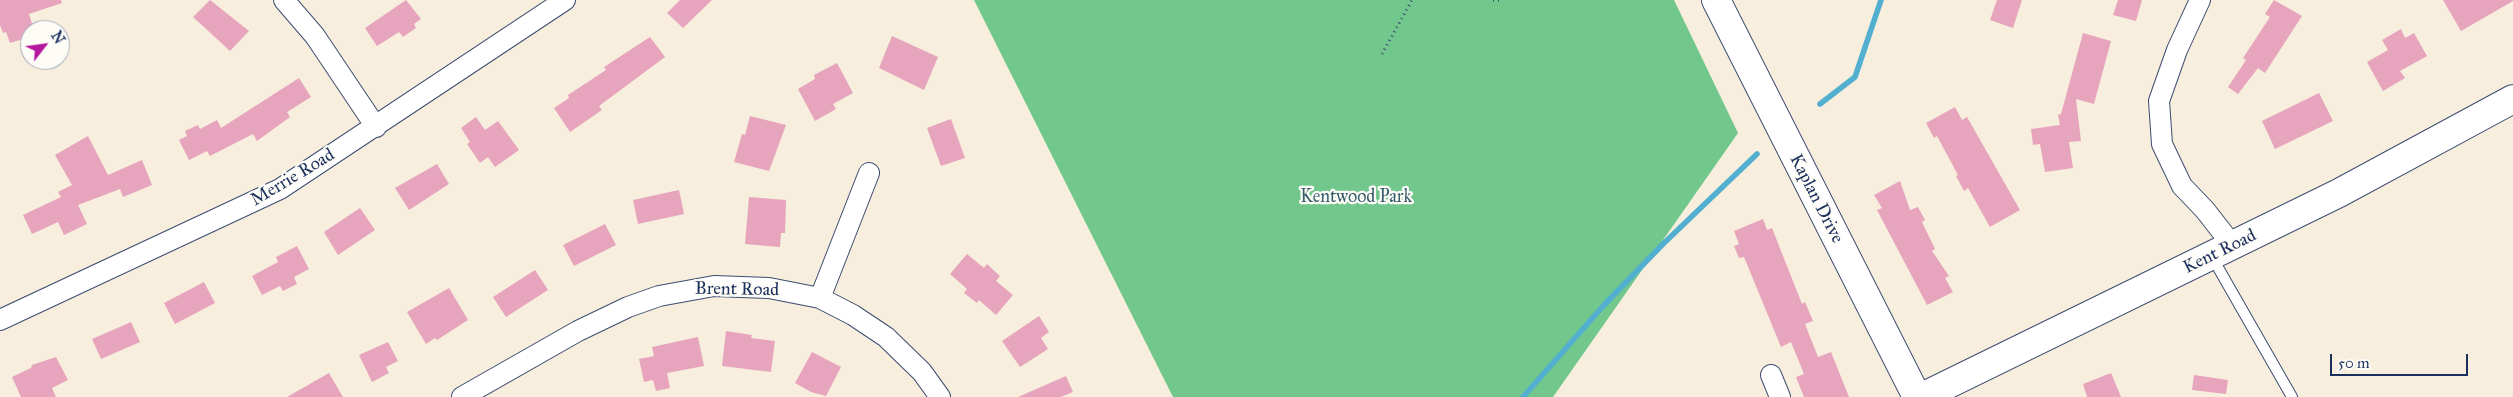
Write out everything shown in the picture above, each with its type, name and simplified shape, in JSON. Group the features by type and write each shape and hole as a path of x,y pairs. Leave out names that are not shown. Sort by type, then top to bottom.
{"street":[{"path":"284,0 320,43 376,127"},
{"name":"Merrie Road","path":"0,320 280,189 565,0"},
{"name":"Kaplan Drive","path":"1716,0 1917,397"},
{"path":"2200,0 2177,50 2159,101 2162,144 2182,186 2205,210 2222,251"},
{"name":"Kent Road","path":"1922,397 2339,193 2513,99"},
{"path":"820,298 869,173"},
{"name":"Brent Road","path":"462,397 578,331 628,307 659,296 714,286 769,288 820,298 853,315 886,337 922,372 940,397"},
{"path":"1771,375 1780,397"}],"lane":[{"path":"2222,251 2292,397"}],"path":[{"path":"1382,54 1412,0"},
{"path":"1493,0 1500,0"}],"green space":[{"name":"Kentwood Park","path":"974,0 1674,0 1738,133 1553,397 1173,397"}],"building":[{"path":"0,0 61,0 62,3 29,14 31,20 20,20 20,40 10,43 6,32 3,33 0,25"},
{"path":"210,0 249,31 230,51 193,17"},
{"path":"406,0 421,19 414,24 416,28 403,37 399,32 377,46 365,28"},
{"path":"680,0 712,0 683,28 667,13"},
{"path":"1997,0 2022,0 2013,28 1990,20"},
{"path":"2118,0 2142,0 2136,21 2113,15"},
{"path":"2274,0 2302,16 2265,73 2258,68 2238,94 2228,87 2246,60 2243,58 2270,17 2265,14"},
{"path":"2443,0 2513,0 2513,1 2461,31"},
{"path":"2401,29 2405,38 2414,33 2427,56 2400,71 2405,78 2383,91 2367,62 2388,50 2382,40"},
{"path":"2083,33 2111,41 2094,104 2076,99 2081,141 2069,142 2073,168 2045,172 2040,144 2033,145 2031,129 2060,125 2058,115 2061,114"},
{"path":"892,36 938,57 924,90 879,68"},
{"path":"650,37 665,57 599,106 602,110 570,132 554,108 569,98 568,95 606,70 604,67"},
{"path":"837,63 853,93 833,104 836,109 815,121 798,89 815,79 814,75"},
{"path":"299,78 311,97 287,112 290,117 257,141 253,134 210,156 207,151 189,160 179,140 187,136 185,131 198,125 200,129 217,120 221,128"},
{"path":"2319,93 2333,121 2275,149 2262,121"},
{"path":"1955,107 1962,120 1967,117 2020,210 1990,227 1968,188 1964,191 1956,176 1958,175 1937,136 1934,138 1926,123"},
{"path":"750,116 786,125 769,171 734,162 742,134 745,135"},
{"path":"476,117 485,130 498,121 519,150 495,167 488,157 480,163 467,144 470,142 461,128"},
{"path":"951,119 965,158 941,166 927,128"},
{"path":"88,136 108,175 142,160 152,185 123,197 120,189 78,205 87,224 64,235 58,222 32,234 23,215 61,197 58,192 72,185 55,155"},
{"path":"437,164 449,184 409,210 395,188"},
{"path":"1900,181 1910,210 1918,207 1925,220 1922,222 1935,249 1932,251 1949,276 1945,278 1953,292 1927,305 1877,210 1882,208 1874,195"},
{"path":"679,190 684,214 638,224 633,200"},
{"path":"749,197 786,200 785,233 781,233 780,247 745,244"},
{"path":"360,208 375,230 338,255 324,232"},
{"path":"1763,219 1767,230 1772,228 1802,304 1805,302 1813,321 1805,324 1818,357 1831,352 1849,397 1804,397 1796,377 1804,374 1791,342 1781,347 1744,257 1739,258 1734,246 1739,244 1734,231"},
{"path":"605,224 616,245 574,266 563,245"},
{"path":"297,246 309,269 294,277 297,284 283,291 280,286 262,295 252,276 278,262 276,257"},
{"path":"967,254 984,268 987,264 1000,276 996,281 1013,295 996,315 979,300 977,303 964,293 967,289 950,274"},
{"path":"535,270 548,290 506,317 493,297"},
{"path":"204,282 215,303 175,324 164,303"},
{"path":"449,288 468,320 437,340 435,338 426,344 407,312"},
{"path":"1039,316 1049,332 1041,338 1048,349 1020,367 1002,341"},
{"path":"131,322 140,342 101,359 92,339"},
{"path":"726,331 752,335 751,338 775,341 771,372 722,366"},
{"path":"698,337 704,366 667,373 670,388 656,391 653,380 644,382 639,359 654,356 652,347"},
{"path":"388,342 398,361 386,367 389,373 372,382 359,355"},
{"path":"812,352 841,367 826,396 811,392 795,383"},
{"path":"56,357 68,380 52,388 56,397 21,397 12,377 31,368 32,365"},
{"path":"329,373 343,397 287,397"},
{"path":"2111,373 2121,397 2087,397 2083,384"},
{"path":"2194,375 2228,380 2226,394 2192,390"},
{"path":"1066,376 1073,392 1061,397 1018,397"}],"waterway":[{"path":"1820,104 1855,77 1881,0"},
{"path":"1523,397 1604,305 1663,244 1757,154"}]}
